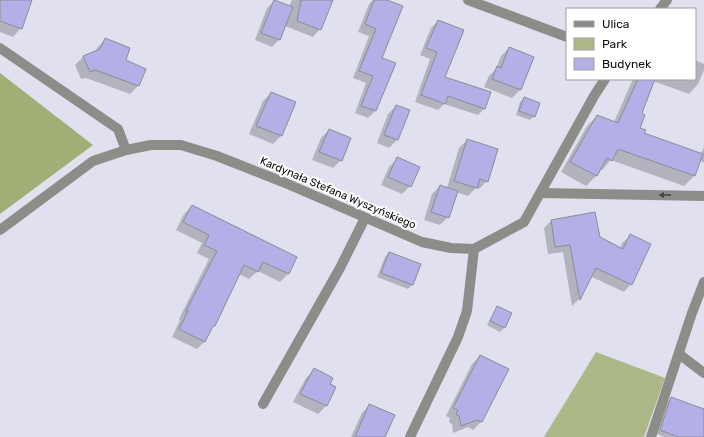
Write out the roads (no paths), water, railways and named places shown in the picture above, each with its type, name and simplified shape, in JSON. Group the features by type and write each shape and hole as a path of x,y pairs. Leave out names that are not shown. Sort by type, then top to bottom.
{"street":[{"path":"468,0 566,37"},
{"path":"661,8 667,0"},
{"path":"0,48 118,129 126,150"},
{"name":"Kardynała Stefana Wyszyńskiego","path":"0,230 93,160 151,144 181,146 217,156 283,182 422,242 451,248 474,248 524,222 594,96 605,80"},
{"path":"541,193 704,196"},
{"path":"263,404 340,268 365,218"},
{"path":"410,437 458,337 467,312 474,248"},
{"path":"651,437 692,313 704,282"},
{"path":"679,354 704,373"}]}
